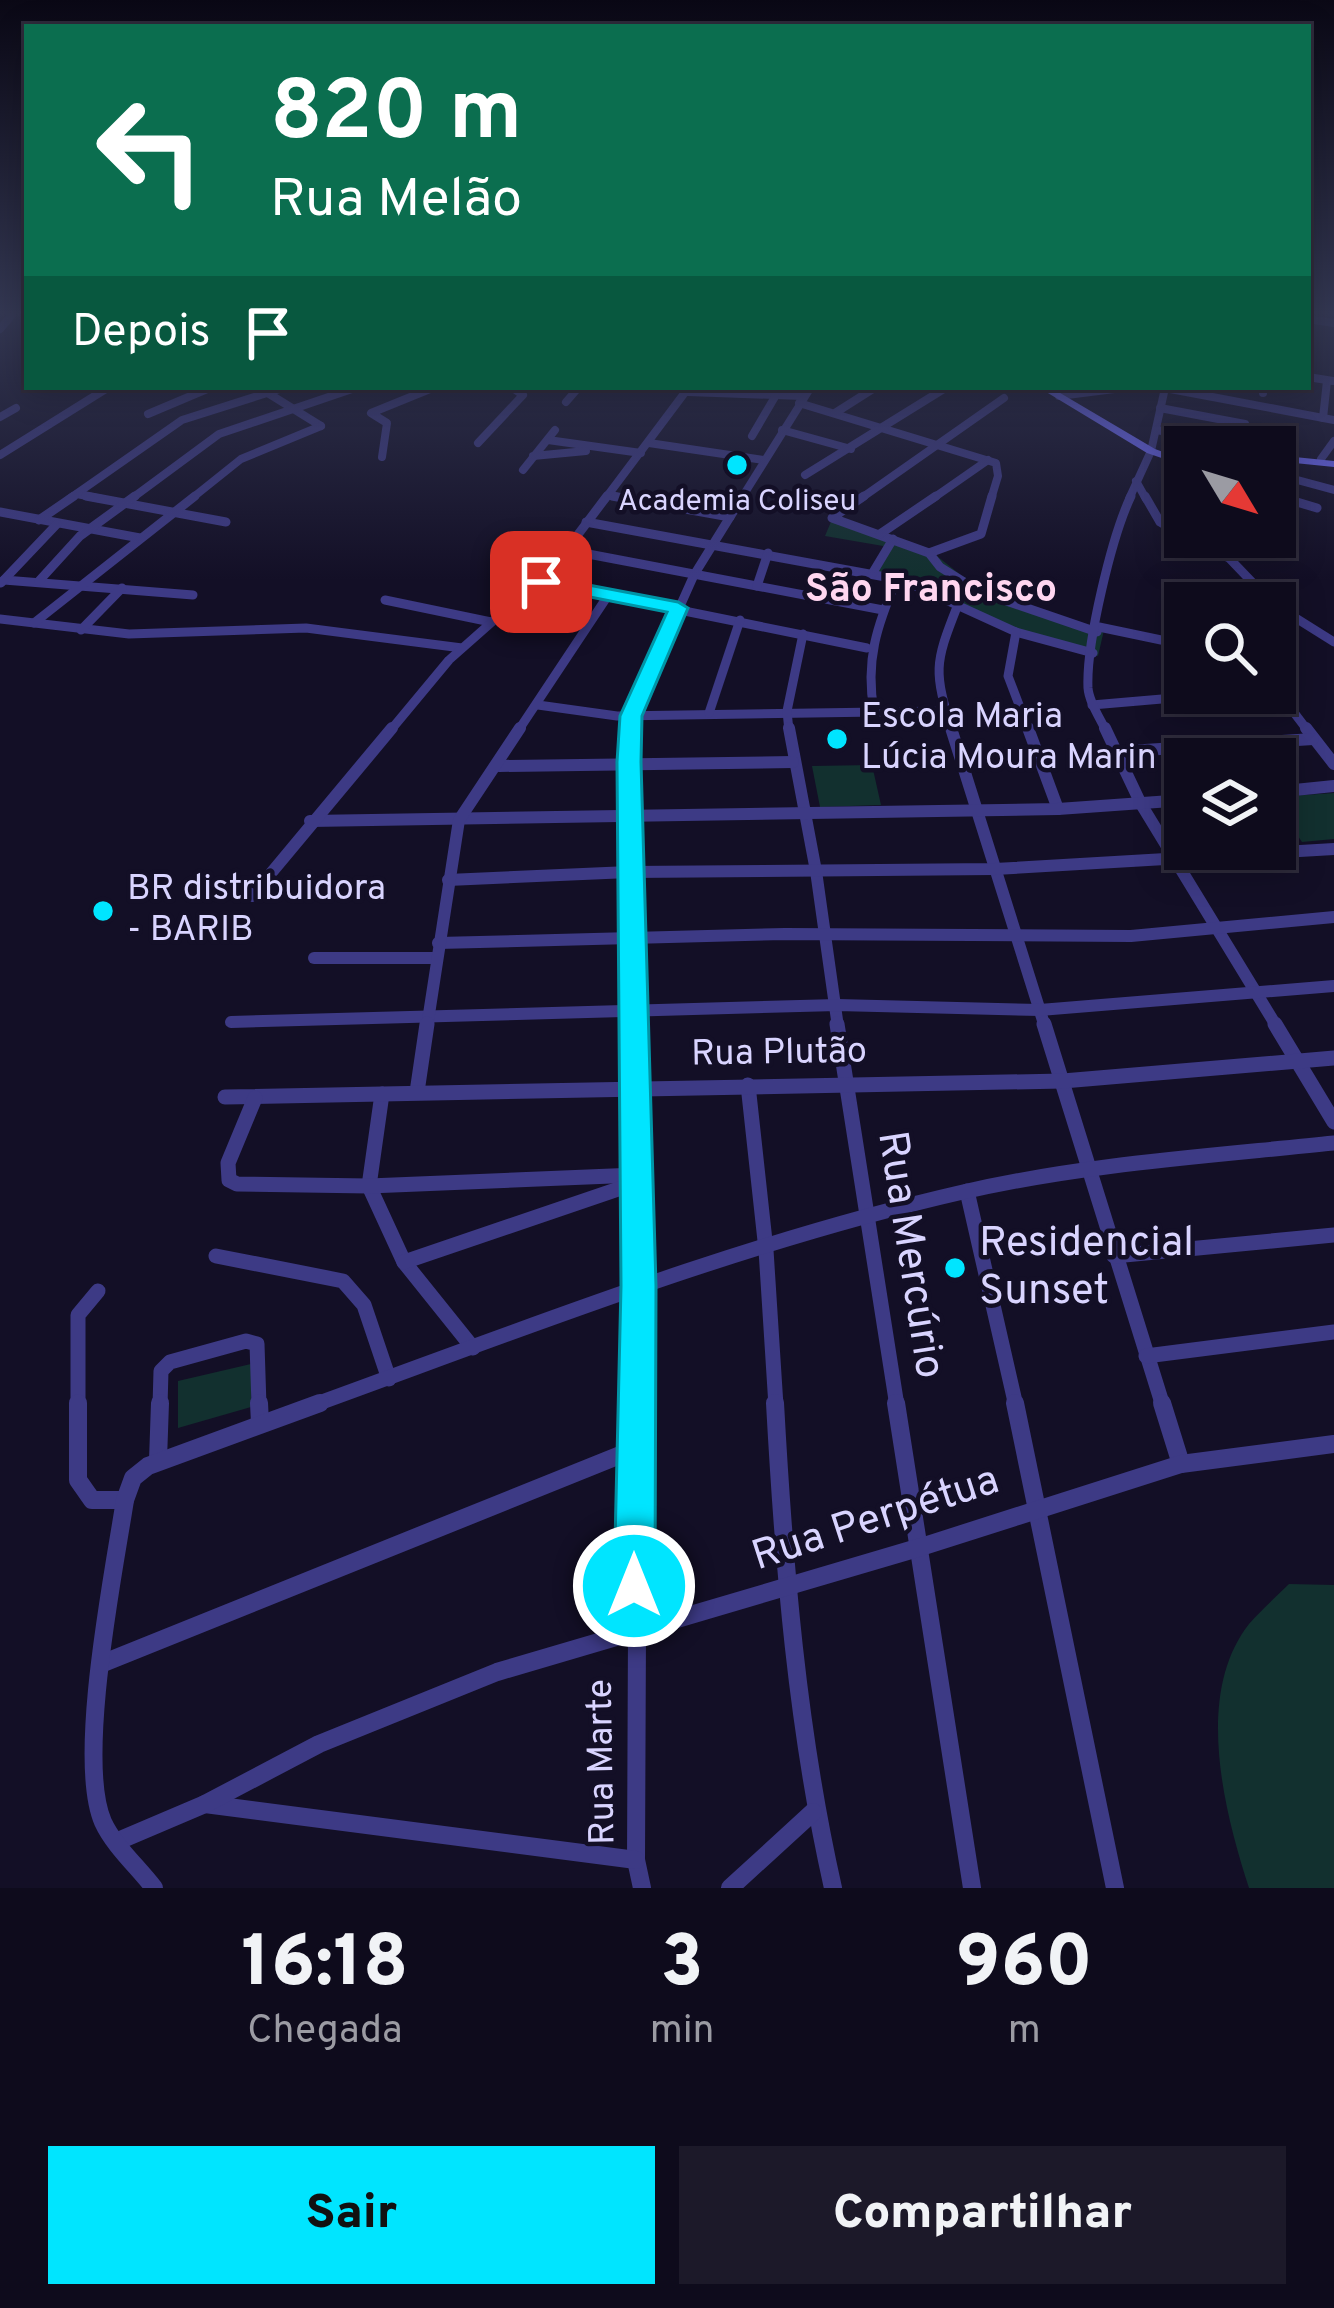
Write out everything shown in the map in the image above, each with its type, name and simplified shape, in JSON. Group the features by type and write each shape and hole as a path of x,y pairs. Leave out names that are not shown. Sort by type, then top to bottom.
{"street":[{"path":"0,455 83,403"},
{"path":"148,414 174,403"},
{"path":"39,520 182,420 236,403"},
{"path":"34,623 256,450 321,426 284,403"},
{"path":"39,581 86,530 219,434 310,403"},
{"path":"382,457 387,423 370,413 391,403"},
{"path":"478,442 516,403"},
{"path":"252,896 310,821 463,648 541,582 678,403"},
{"path":"752,436 771,403"},
{"name":"Rua Marte","path":"642,1888 636,1860 639,1286 636,1009 629,872 631,716 694,575 798,403"},
{"path":"808,403 835,413 938,444 988,460 999,469 981,534 929,553 831,516 938,444 997,403"},
{"path":"835,413 851,403"},
{"path":"806,475 923,403"},
{"path":"1072,403 1164,456"},
{"path":"1160,403 1150,451 1120,519 1087,677 1092,705 1164,842"},
{"path":"1243,403 1334,420"},
{"path":"1323,418 1326,403"},
{"path":"0,417 16,408"},
{"path":"1160,408 1245,424"},
{"path":"1214,426 1216,418"},
{"path":"523,470 555,430"},
{"path":"782,430 851,449"},
{"path":"1157,430 1164,431"},
{"path":"548,440 641,453"},
{"path":"1321,459 1334,442"},
{"path":"649,443 764,460"},
{"path":"533,456 610,449"},
{"path":"1296,459 1334,464"},
{"path":"880,534 988,460"},
{"path":"1296,480 1334,490"},
{"path":"1136,481 1164,524"},
{"path":"77,494 226,522"},
{"path":"608,495 730,517"},
{"path":"1296,502 1317,508"},
{"path":"2,515 140,538"},
{"path":"586,522 897,579 1016,632 1093,653"},
{"path":"2,582 57,524"},
{"path":"872,574 893,539"},
{"path":"567,550 883,610"},
{"path":"929,553 935,565 998,598 1098,629 1164,641"},
{"path":"757,586 767,554"},
{"path":"1228,558 1253,582"},
{"path":"911,584 935,565"},
{"path":"874,711 867,648 897,579"},
{"path":"2,582 193,595"},
{"path":"541,582 867,648"},
{"path":"81,630 122,589"},
{"path":"416,1092 459,820 609,595"},
{"path":"385,600 490,622"},
{"path":"957,607 936,659 945,711 1181,1464"},
{"path":"1296,618 1334,642"},
{"path":"0,619 81,630 186,634 305,628 463,648"},
{"path":"710,713 740,620"},
{"path":"1016,632 1008,676 1058,809"},
{"name":"Rua Mercúrio","path":"802,634 787,711 793,762 816,871 864,1216 921,1547 972,1888"},
{"path":"1092,705 1164,699"},
{"path":"538,705 581,714 631,716 945,711"},
{"path":"1295,714 1334,764"},
{"path":"1114,752 1313,739"},
{"path":"499,766 793,762"},
{"path":"1296,789 1334,786"},
{"path":"310,821 977,811 1164,802"},
{"path":"1296,852 1334,849"},
{"path":"448,880 629,872 995,869 1164,861"},
{"path":"1182,870 1334,1121"},
{"path":"314,958 632,938 1131,936 1334,917"},
{"path":"231,1022 837,1006 1040,1010 1334,986"},
{"name":"Rua Plutão","path":"225,1097 1063,1081 1334,1058"},
{"path":"748,1085 766,1248 784,1588 813,1812 832,1888"},
{"path":"382,1094 369,1186 404,1262 473,1348"},
{"path":"255,1097 228,1163 229,1180 236,1184 369,1186 636,1179"},
{"path":"154,1888 102,1820 97,1798 101,1664 125,1500 133,1478 158,1460 639,1286 864,1216 967,1190 1090,1169 1334,1143"},
{"path":"404,1262 636,1179"},
{"path":"967,1190 1039,1506 1115,1888"},
{"path":"1114,1256 1334,1235"},
{"path":"216,1256 343,1281 364,1305 389,1379"},
{"path":"98,1291 79,1310 74,1350 78,1480 92,1500 125,1500"},
{"path":"1146,1356 1334,1332"},
{"path":"158,1460 162,1368 170,1362 246,1341 257,1344 260,1423"},
{"name":"Rua Perpétua","path":"118,1841 205,1804 319,1744 497,1672 921,1547 1181,1464 1334,1444"},
{"path":"101,1664 635,1450"},
{"path":"205,1804 636,1860"},
{"path":"730,1888 813,1812"}],"green space":[{"path":"833,517 932,552 962,576 1030,607 1104,630 1098,656 1024,633 876,574 889,547 825,536"},
{"path":"872,765 881,805 820,807 812,766"},
{"path":"1334,793 1334,839 1302,842 1296,833 1296,796"},
{"path":"251,1364 251,1407 178,1428 178,1381"},
{"path":"1289,1584 1334,1585 1334,1888 1249,1888 1224,1789 1218,1718 1232,1652 1249,1624"}],"place":[{"name":"Academia Coliseu","path":"737,465"},
{"name":"Escola Maria Lúcia Moura Marin","path":"837,739"},
{"name":"BR distribuidora - BARIB","path":"103,911"},
{"name":"Residencial Sunset","path":"955,1268"}],"district":[{"name":"São Francisco","path":"931,591"}],"route":[{"path":"541,582 678,608 631,716 629,872 636,1009 639,1286 634,1586"}]}
